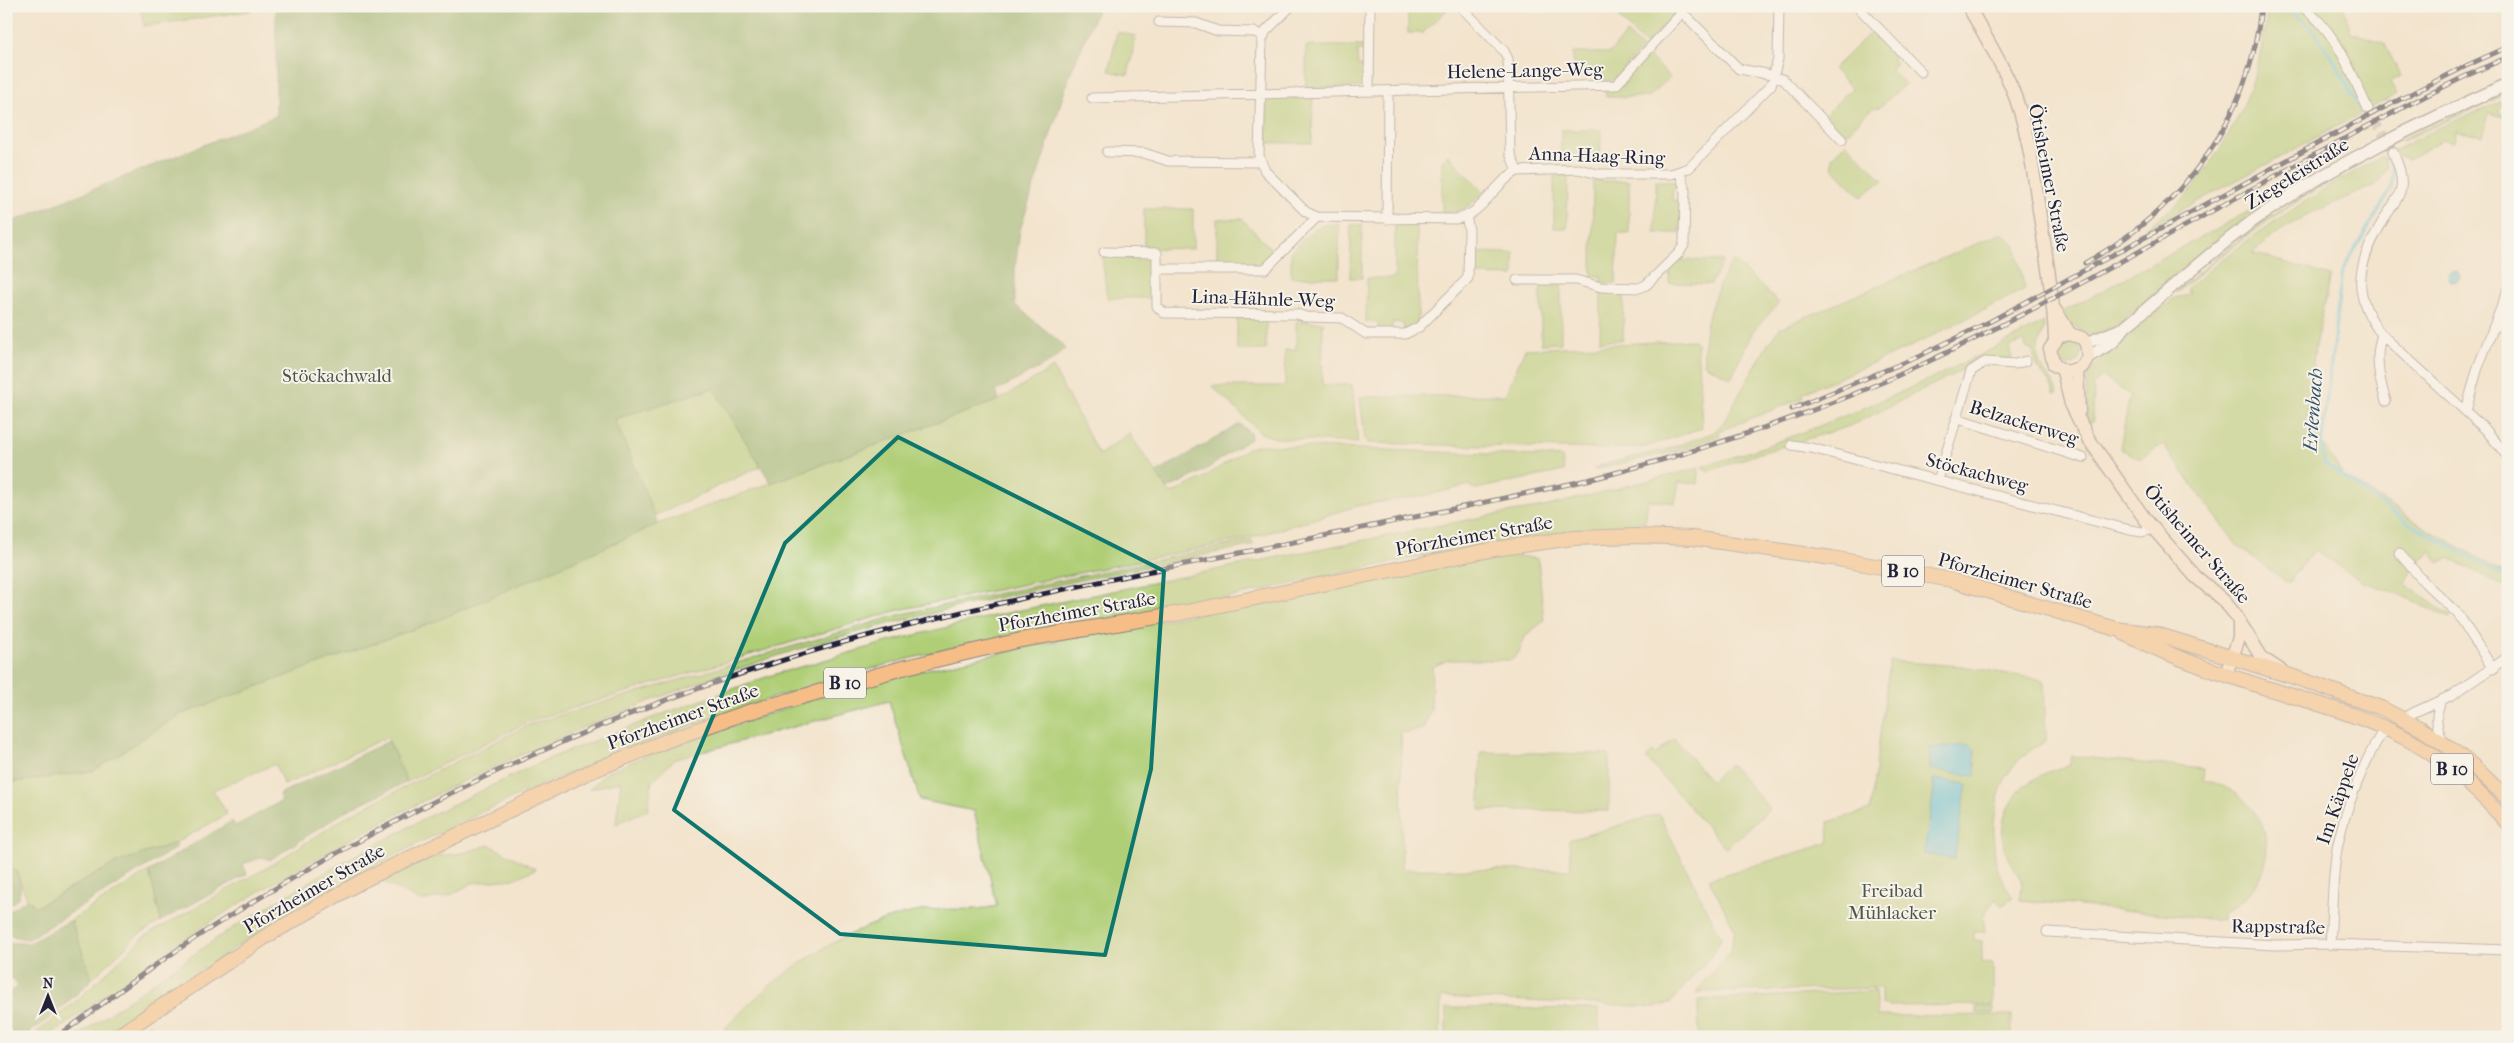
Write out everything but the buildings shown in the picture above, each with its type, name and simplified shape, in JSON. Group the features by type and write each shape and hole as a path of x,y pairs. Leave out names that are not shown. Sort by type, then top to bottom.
{"main road":[{"name":"Ötisheimer Straße","path":"1968,6 1988,39 2011,87 2021,117 2032,168 2054,308 2055,340"},
{"path":"2054,308 2070,334 2082,338 2086,343 2088,358 2082,368 2077,371 2063,371 2051,360 2050,350 2055,340 2070,334"},
{"name":"Ötisheimer Straße","path":"2063,371 2071,404 2088,438 2154,529 2195,576 2224,601 2239,621 2239,638 2226,674"},
{"name":"Ötisheimer Straße","path":"2077,371 2079,421"},
{"name":"Pforzheimer Straße","path":"116,1037 231,959 330,898 416,854 587,773 671,739 795,698 906,667 1021,640 1195,610 1495,549 1563,539 1622,536 1693,538 1911,572 1974,586 2116,629 2156,634 2294,677 2361,700 2402,718 2448,746 2479,771 2508,799"},
{"path":"2239,621 2262,658 2294,677"},
{"name":"Pforzheimer Straße","path":"2116,629 2153,648 2226,674 2352,714 2385,728 2436,757 2476,790 2508,824"}],"street":[{"path":"1290,6 1264,35 1261,46 1260,162 1265,171 1306,212 1317,217 1456,219 1466,216"},
{"path":"1369,91 1370,6"},
{"name":"Anna-Haag-Ring","path":"1460,6 1504,51 1509,65 1510,152 1517,170"},
{"name":"Anna-Haag-Ring","path":"1466,216 1517,170 1579,169 1602,174 1680,173 1689,168 1760,98 1775,77 1778,59 1779,6"},
{"path":"1857,6 1921,72"},
{"path":"2301,6 2329,33 2368,109"},
{"path":"1682,8 1739,69 1775,77 1792,87 1842,140"},
{"name":"Helene-Lange-Weg","path":"1092,98 1616,85 1682,8"},
{"path":"1159,22 1196,22 1218,31 1254,32 1264,35"},
{"name":"Ziegeleistraße","path":"2088,358 2113,342 2125,327 2228,240 2288,197 2398,135 2508,84"},
{"path":"1388,91 1388,219"},
{"path":"1107,152 1144,153 1168,160 1260,162"},
{"path":"2393,152 2399,168 2400,192 2369,245 2360,274 2362,301 2370,320 2382,335 2486,430 2508,457"},
{"path":"1517,280 1576,280 1601,287 1639,288 1646,285 1679,253 1684,245 1685,190 1680,173"},
{"name":"Lina-Hähnle-Weg","path":"1104,252 1157,253 1157,306 1164,313 1297,314 1306,317 1342,318 1366,334 1405,334 1420,327 1468,278 1469,230 1466,216"},
{"name":"Lina-Hähnle-Weg","path":"1157,269 1265,269 1271,266 1317,217"},
{"path":"2466,411 2477,370 2508,290"},
{"path":"2495,324 2508,330"},
{"name":"Ziegeleistraße","path":"2086,343 2125,327"},
{"path":"2382,335 2377,347 2377,359 2386,401"},
{"name":"Belzackerweg","path":"1938,480 1971,371 1985,362 2000,361 2015,364 2026,360"},
{"name":"Belzackerweg","path":"1956,418 2083,458"},
{"name":"Stöckachweg","path":"1792,445 1811,448 2130,530 2142,532 2154,529"},
{"path":"2399,553 2426,584 2458,614 2493,669"},
{"path":"2385,728 2442,700 2493,669 2508,657"},
{"path":"2442,700 2437,711 2438,732 2448,746"},
{"name":"Im Käppele","path":"2330,944 2335,862 2340,832 2376,742 2385,728"},
{"name":"Rappstraße","path":"2047,932 2274,945 2330,944 2508,950"}],"highlighted area":[{"path":"898,437 1164,571 1151,769 1105,955 840,934 674,810 785,543"}],"green space":[{"path":"140,6 250,6 250,11 144,26"},
{"name":"Stöckachwald","path":"276,6 1099,6 1070,74 1020,230 1015,268 1015,305 1061,343 1065,349 1052,361 996,391 999,400 771,483 713,388 615,419 658,524 436,621 179,715 93,771 8,783 6,772 6,224 276,116"},
{"path":"1192,6 1219,6 1219,12 1192,12"},
{"path":"1408,6 1451,6 1423,33 1408,33"},
{"path":"1616,6 1671,6 1676,12 1646,45 1612,11"},
{"path":"2268,6 2343,6 2351,32 2384,43 2401,76 2390,82 2397,94 2137,234 2186,196 2205,171 2234,125 2257,69"},
{"path":"1874,29 1896,52 1891,57 1896,63 1891,69 1905,84 1880,107 1872,108 1845,135 1825,115 1852,88 1833,69"},
{"path":"1117,32 1136,36 1128,75 1109,71"},
{"path":"1627,33 1642,49 1613,81 1602,81 1602,73 1573,74 1573,53 1609,53"},
{"path":"1306,46 1365,46 1365,51 1357,51 1358,66 1365,66 1365,87 1306,88"},
{"path":"1649,56 1670,77 1649,97 1606,97 1605,90 1617,90"},
{"path":"2499,95 2498,98 2402,141 2401,139"},
{"path":"1313,97 1312,143 1267,143 1267,98"},
{"path":"2508,99 2508,104 2500,108 2499,112 2508,118 2489,113 2483,136 2455,131 2454,142 2442,139 2409,160 2399,157 2394,151 2438,128"},
{"path":"1561,130 1601,130 1600,158 1561,158"},
{"path":"1846,143 1883,180 1861,197 1832,167 1832,157"},
{"path":"1448,155 1484,192 1466,208 1442,212 1442,161"},
{"path":"2383,156 2385,167 2377,184 2312,213 2266,241 2253,253 2331,276 2315,346 2306,420 2344,476 2430,531 2508,574 2508,589 2450,558 2438,563 2431,551 2417,563 2405,584 2451,616 2450,618 2396,593 2361,581 2315,550 2288,583 2237,545 2162,444 2140,459 2120,448 2130,395 2102,376 2094,384 2093,422 2089,423 2087,418 2086,383 2089,373 2102,359 2174,298 2185,296 2191,292 2188,291 2188,288 2258,233 2331,185"},
{"path":"2365,158 2366,160 2316,189 2246,237 2179,291 2175,292 2259,223"},
{"path":"1554,176 1568,176 1567,228 1554,228"},
{"path":"1593,181 1629,181 1629,233 1618,233 1616,283 1601,283 1601,276 1592,276"},
{"path":"1656,181 1672,181 1680,187 1673,189 1672,200 1680,201 1680,233 1655,233"},
{"path":"2277,196 2224,235 2116,326 2091,335 2070,324 2063,312"},
{"path":"1144,209 1193,209 1193,249 1144,248"},
{"path":"1217,219 1242,219 1276,254 1256,265 1217,265"},
{"path":"1324,225 1339,225 1339,277 1291,277 1291,251 1313,230"},
{"path":"1351,225 1362,225 1362,278 1350,278"},
{"path":"1395,226 1417,226 1418,323 1413,328 1404,330 1403,323 1392,322 1392,330 1378,330 1378,322 1366,322 1367,278 1395,278"},
{"path":"2002,233 2015,245 2025,289 1910,347 1803,393 1803,398 1719,431 1720,435 1696,445 1664,450 1713,433 1723,423 1768,344 1780,328"},
{"path":"1474,252 1514,253 1514,276 1473,275"},
{"path":"1102,256 1153,257 1153,298 1107,298"},
{"path":"1678,260 1723,261 1711,284 1669,283 1670,270"},
{"path":"1733,260 1779,303 1753,331 1731,378 1704,364 1704,350 1710,310"},
{"path":"1541,283 1561,284 1561,343 1541,344"},
{"path":"1601,291 1624,292 1623,340 1600,341"},
{"path":"1237,318 1266,318 1266,350 1237,350"},
{"path":"1296,322 1323,322 1322,385 1352,385 1358,443 1275,438 1261,433 1212,386 1285,386 1285,350 1296,350"},
{"path":"2044,322 2037,353 2041,367 2057,393 2054,394 2049,382 2036,363 2033,349 2027,349 2023,341 2009,347 2012,358 1984,359 1850,426 1757,454 1707,472 1702,467 1790,437 1876,403 2003,344"},
{"path":"1694,340 1697,343 1702,428 1645,447 1604,449 1368,443 1365,440 1360,397 1505,395 1525,349"},
{"path":"2069,341 2077,345 2081,353 2077,361 2069,365 2061,361 2057,353 2061,345"},
{"path":"1053,368 1099,455 1129,433 1171,494 1205,477 1248,448 1261,445 1562,457 1564,471 1475,489 1469,485 1423,496 1361,505 1250,538 899,610 530,721 407,782 387,737 284,785 275,764 213,790 227,814 175,843 118,862 36,907 27,899 16,871 6,868 6,772 8,783 93,771 179,715 436,621 658,524 999,400"},
{"path":"714,388 761,466 654,516 614,419"},
{"path":"1240,424 1250,433 1251,438 1204,471 1167,489 1156,473"},
{"path":"1694,448 1594,469 1604,464 1659,451 1665,452"},
{"path":"1699,468 1698,484 1679,482 1675,503 1648,500 1645,522 1636,522 1635,527 1581,531 1474,547 1185,606 997,638 901,661 818,684 736,710 655,739 575,771 419,843 342,884 268,927 104,1037 76,1037 223,934 327,871 435,813 543,761 657,716 772,675 891,641 1002,614 1278,557 1488,516 1544,507"},
{"path":"1252,540 1253,545 1007,596 884,625 764,660 620,712 482,773 347,841 215,919 131,976 48,1037 31,1037 74,1003 145,936 268,867 349,815 531,724 902,614"},
{"path":"1507,554 1538,559 1544,621 1526,635 1519,652 1512,660 1448,660 1432,667 1431,709 1423,729 1401,733 1402,869 1571,870 1569,840 1659,814 1721,938 1715,951 1670,1003 1656,1007 1441,997 1440,1037 718,1037 759,995 783,975 836,941 892,918 920,911 978,909 997,906 974,811 920,800 889,701 675,759 652,781 648,809 616,824 621,781 589,789 607,772 653,753 816,698 905,674 1065,639"},
{"name":"Freibad Mühlacker","path":"1890,661 1961,666 2044,680 2046,741 2024,755 2010,771 2003,783 1996,811 1994,840 1997,867 2013,898 2002,906 1995,899 1983,916 1985,932 1974,932 1974,940 1982,941 1982,963 1993,964 1993,1005 1890,1006 1881,1004 1881,988 1696,992 1731,950 1735,930 1709,879 1829,843 1828,822 1870,810"},
{"path":"1674,739 1711,781 1730,764 1770,809 1726,848 1646,758 1653,752 1656,754"},
{"path":"389,741 407,782 349,809 270,860 263,857 243,864 247,874 161,921 149,871 232,821 235,826 282,801 279,794"},
{"path":"1481,752 1609,754 1609,811 1480,810"},
{"path":"2072,756 2204,769 2203,780 2227,788 2246,802 2259,819 2266,839 2266,860 2259,880 2245,898 2223,912 2223,920 2020,900 2021,881 2008,858 2003,834 2004,819 2009,805 2017,794 2040,776 2069,766"},
{"path":"175,843 176,848 28,939 12,936 6,929 6,913 27,899 36,907 118,862"},
{"path":"489,845 536,869 514,879 472,883 451,895 421,901 383,882 381,878 426,857 463,853"},
{"path":"6,868 16,871 20,882 20,892 16,900 6,905"},
{"path":"149,871 161,921 138,935 92,979 71,920"},
{"path":"71,920 92,979 44,1022 24,1035 16,1037 6,1023 6,995 18,986 6,971 6,938 12,943 30,943"},
{"path":"1875,991 1877,1016 2012,1015 2012,1037 1699,1037 1698,1000"},
{"path":"1976,1007 1993,1007 1993,1013 1976,1013"},
{"path":"1446,1008 1599,1009 1599,1037 1446,1037"},
{"path":"149,1024 160,1036 129,1037"}],"water":[{"path":"2452,271 2456,271 2459,276 2458,280 2452,281 2449,278 2449,274"},
{"path":"1969,745 1975,750 1975,776 1930,769 1929,748"},
{"path":"1933,779 1967,784 1954,859 1924,854 1934,789"}],"waterway":[{"name":"Erlenbach","path":"2288,9 2313,29 2335,62 2362,112"},
{"name":"Erlenbach","path":"2388,158 2393,173 2391,189 2342,271 2321,446 2323,462 2408,523 2508,577"}],"tunnel":[{"path":"2368,109 2393,152"}],"railway":[{"path":"2085,263 2120,241 2152,216 2181,188 2206,157 2226,123 2243,86 2255,47 2261,6"},
{"path":"1792,409 1915,358 1991,321 2383,108 2508,47"},
{"path":"57,1037 199,935 351,845 486,776 625,716 696,689 768,665 912,624 1058,590 1431,514 1596,478 1679,455 1761,429 1842,399 1921,365 2071,289 2389,115 2508,57"}]}
